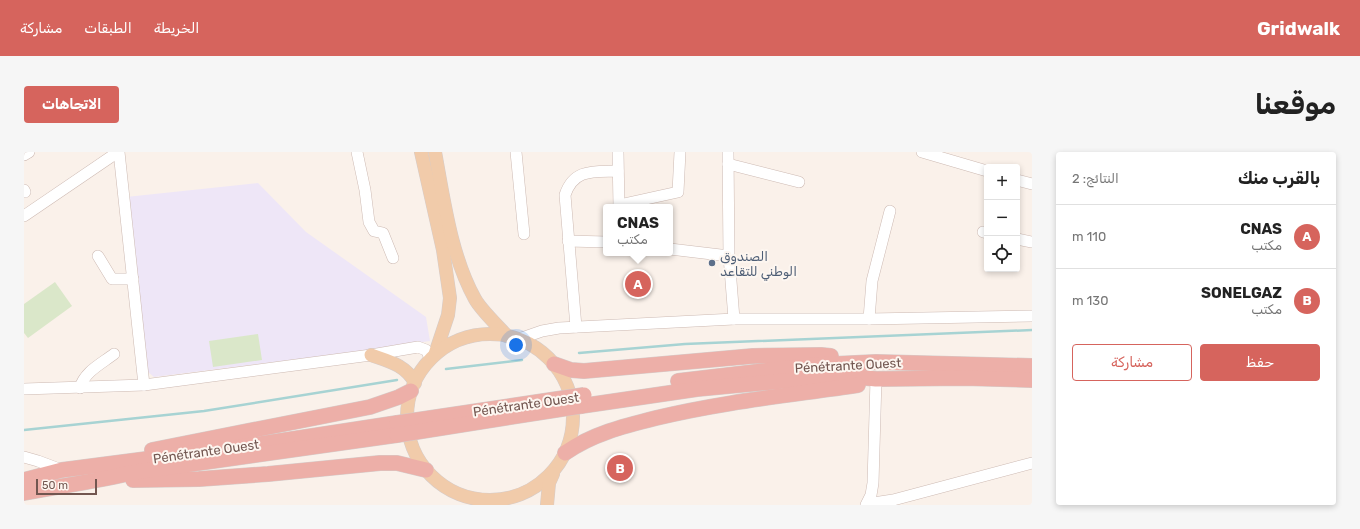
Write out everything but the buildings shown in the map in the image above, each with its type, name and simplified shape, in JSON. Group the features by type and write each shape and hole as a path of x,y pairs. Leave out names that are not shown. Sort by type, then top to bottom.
{"highway":[{"path":"554,364 571,370 584,371 753,356 821,354 876,362"},
{"name":"Pénétrante Ouest","path":"583,401 695,379 798,367 876,362 1032,366"},
{"name":"Pénétrante Ouest","path":"24,480 62,470 135,472 397,429 583,401 705,388 816,378 858,377 876,379 964,378 1032,380"},
{"path":"565,454 576,446 613,430 693,409 859,385 876,379"},
{"path":"103,472 132,454 370,407 400,397 413,387"},
{"path":"103,472 138,480 199,479 380,463 397,463 426,470"},
{"name":"Pénétrante Ouest","path":"24,493 68,484 103,472"}],"main road":[{"path":"422,152 443,250 450,298 448,315 433,357"},
{"path":"434,152 454,247 464,274 476,300 513,337"},
{"path":"547,505 549,483 565,454 572,435 574,416 567,386 554,364 534,347 513,337 488,334 469,337 451,344 433,357 419,374 413,387 407,411 408,432 414,452 426,470 438,482 467,498 488,503 522,495 539,485 554,472"},
{"path":"371,355 403,368 410,374 413,387"}],"street":[{"path":"24,155 29,152"},
{"path":"24,216 119,152 144,385"},
{"path":"357,152 365,190 369,222 374,231 383,233 394,258"},
{"path":"516,152 524,234"},
{"path":"618,152 619,204"},
{"path":"627,204 678,192 680,152"},
{"path":"728,152 729,256 734,319"},
{"path":"929,153 984,170"},
{"path":"728,164 799,182"},
{"path":"576,327 565,195 568,186 579,175 587,172 618,171"},
{"path":"1020,181 1032,184"},
{"path":"869,318 872,281 890,211"},
{"path":"568,240 603,242"},
{"path":"1020,240 1032,242"},
{"path":"673,249 729,256"},
{"path":"98,256 112,279 133,278"},
{"path":"513,337 546,330 576,327 734,319 1032,316"},
{"path":"24,389 144,385 421,347 433,357"},
{"path":"80,388 87,375 114,354"},
{"path":"866,504 871,495 873,483 876,379"},
{"path":"24,457 62,470"},
{"path":"866,504 893,500 1032,463"}],"shaded area":[{"path":"258,183 306,232 426,317 430,341 154,377 148,372 126,197"}],"green space":[{"path":"55,282 72,306 28,338 24,333 24,304"},
{"path":"258,334 262,360 213,367 209,341"}],"waterway":[{"path":"579,353 685,344 1032,330"},
{"path":"446,369 522,360"},
{"path":"24,430 204,411 397,380"}],"place":[{"name":"الصندوق الوطني للتقاعد","path":"712,263"},
{"name":"CNAS","path":"638,284"},
{"name":"SONELGAZ","path":"620,468"}]}
